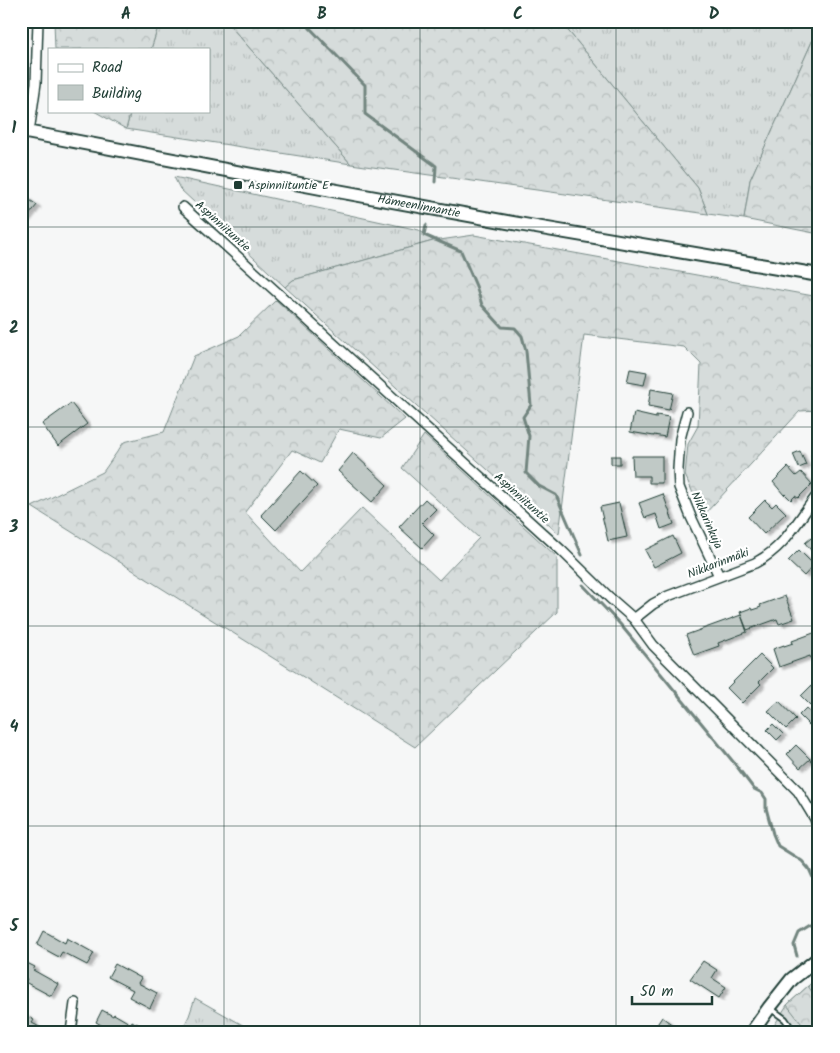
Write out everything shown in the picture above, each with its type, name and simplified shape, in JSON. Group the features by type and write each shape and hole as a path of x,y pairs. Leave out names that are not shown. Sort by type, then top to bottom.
{"main road":[{"name":"Hämeenlinnantie","path":"25,132 514,223 819,275"},
{"path":"752,1032 792,979 819,958"}],"street":[{"path":"25,132 36,83 38,21"},
{"name":"Aspinniituntie","path":"183,206 561,550 634,619 652,645 798,791 815,819 819,831"},
{"name":"Nikkarinkuja","path":"687,412 680,439 679,487 719,576"},
{"name":"Nikkarinmäki","path":"634,619 653,604 668,596 755,563 767,556 788,536 819,493"},
{"path":"71,1032 75,1003"}],"lane":[{"path":"769,1008 785,1019 794,1032"}],"green space":[{"path":"54,21 160,21 151,48 55,48"},
{"path":"160,21 226,21 351,164 126,129 131,112 210,112 210,48 151,48"},
{"path":"226,21 560,21 698,188 708,214 351,164"},
{"path":"560,21 819,21 819,26 750,180 744,219 708,214 698,188"},
{"path":"819,26 819,234 744,219 750,180"},
{"path":"96,112 131,112 126,129"},
{"path":"174,177 419,230 433,241 293,280 285,287 180,189"},
{"path":"474,235 819,297 819,410 800,411 703,516 685,475 688,444 698,426 701,364 684,347 584,335 559,534 285,287 293,280 433,241"},
{"path":"276,300 405,419 381,438 339,429 320,463 292,450 245,512 300,572 362,508 439,580 479,538 402,468 424,435 557,557 557,612 415,747 32,507 103,472 124,442 164,432 194,356 239,336"},
{"path":"819,976 819,1032 770,1032 787,1005"},
{"path":"808,986 819,1002 819,1032 808,1032 787,1005"},
{"path":"195,998 255,1032 181,1032"}],"building":[{"path":"21,194 37,205 21,223"},
{"path":"630,369 647,372 644,385 627,382"},
{"path":"651,389 673,393 669,410 648,406"},
{"path":"71,403 87,424 58,446 42,424"},
{"path":"634,413 656,418 656,415 669,417 665,437 630,432"},
{"path":"800,451 806,465 799,468 793,454"},
{"path":"819,451 819,473 811,455"},
{"path":"353,453 387,485 372,502 338,471"},
{"path":"611,456 620,456 620,464 611,464"},
{"path":"632,456 662,456 662,483 649,483 649,476 633,476"},
{"path":"788,467 796,476 801,472 812,484 798,498 795,496 791,500 773,482"},
{"path":"301,471 317,486 276,530 261,515"},
{"path":"663,494 674,524 661,529 656,514 645,518 639,503"},
{"path":"425,499 436,509 422,523 434,535 422,548 399,527"},
{"path":"765,500 772,507 776,503 786,513 764,534 748,517"},
{"path":"619,503 627,537 608,541 600,507"},
{"path":"673,536 681,553 654,567 645,550"},
{"path":"811,538 819,546 819,551 815,555 805,543"},
{"path":"799,550 814,565 804,576 788,561"},
{"path":"785,596 794,619 779,624 777,619 747,630 740,612 761,607 760,605"},
{"path":"741,615 747,632 718,643 719,646 694,655 686,635"},
{"path":"819,631 819,656 811,659 810,656 779,667 773,649 793,643 792,641"},
{"path":"760,655 773,668 759,682 761,684 742,703 727,688"},
{"path":"811,686 819,695 818,713 801,696"},
{"path":"779,701 796,719 786,729 768,711"},
{"path":"806,708 816,719 809,725 799,715"},
{"path":"773,724 783,734 777,740 767,730"},
{"path":"796,745 810,759 800,768 787,754"},
{"path":"816,753 819,756 819,769 810,760"},
{"path":"44,931 65,943 67,938 94,953 87,965 62,952 59,957 37,945"},
{"path":"21,960 35,967 33,970 58,984 51,996 25,982 27,979 21,976"},
{"path":"703,961 717,970 712,978 726,987 719,998 690,979"},
{"path":"115,964 141,978 138,983 157,993 150,1008 129,997 133,990 108,977"},
{"path":"102,1010 113,1016 114,1014 131,1024 132,1021 150,1031 113,1032 96,1022"},
{"path":"21,1013 34,1020 32,1023 49,1032 24,1032 21,1030"},
{"path":"662,1017 674,1026 672,1032 652,1032"}],"waterway":[{"path":"308,21 307,25 365,85 365,114 436,166 435,182"},
{"path":"426,225 424,235 461,251 482,305 502,327 515,328 522,336 526,351 531,405 523,417 529,436 526,473 539,486 556,495 582,555"},
{"path":"583,585 620,624 754,789 762,793 766,799 766,808 778,846 802,861 809,869 819,893"},
{"path":"797,956 794,945 799,933 815,923 819,916"}],"place":[{"name":"Aspinniituntie E","path":"238,185"}]}
